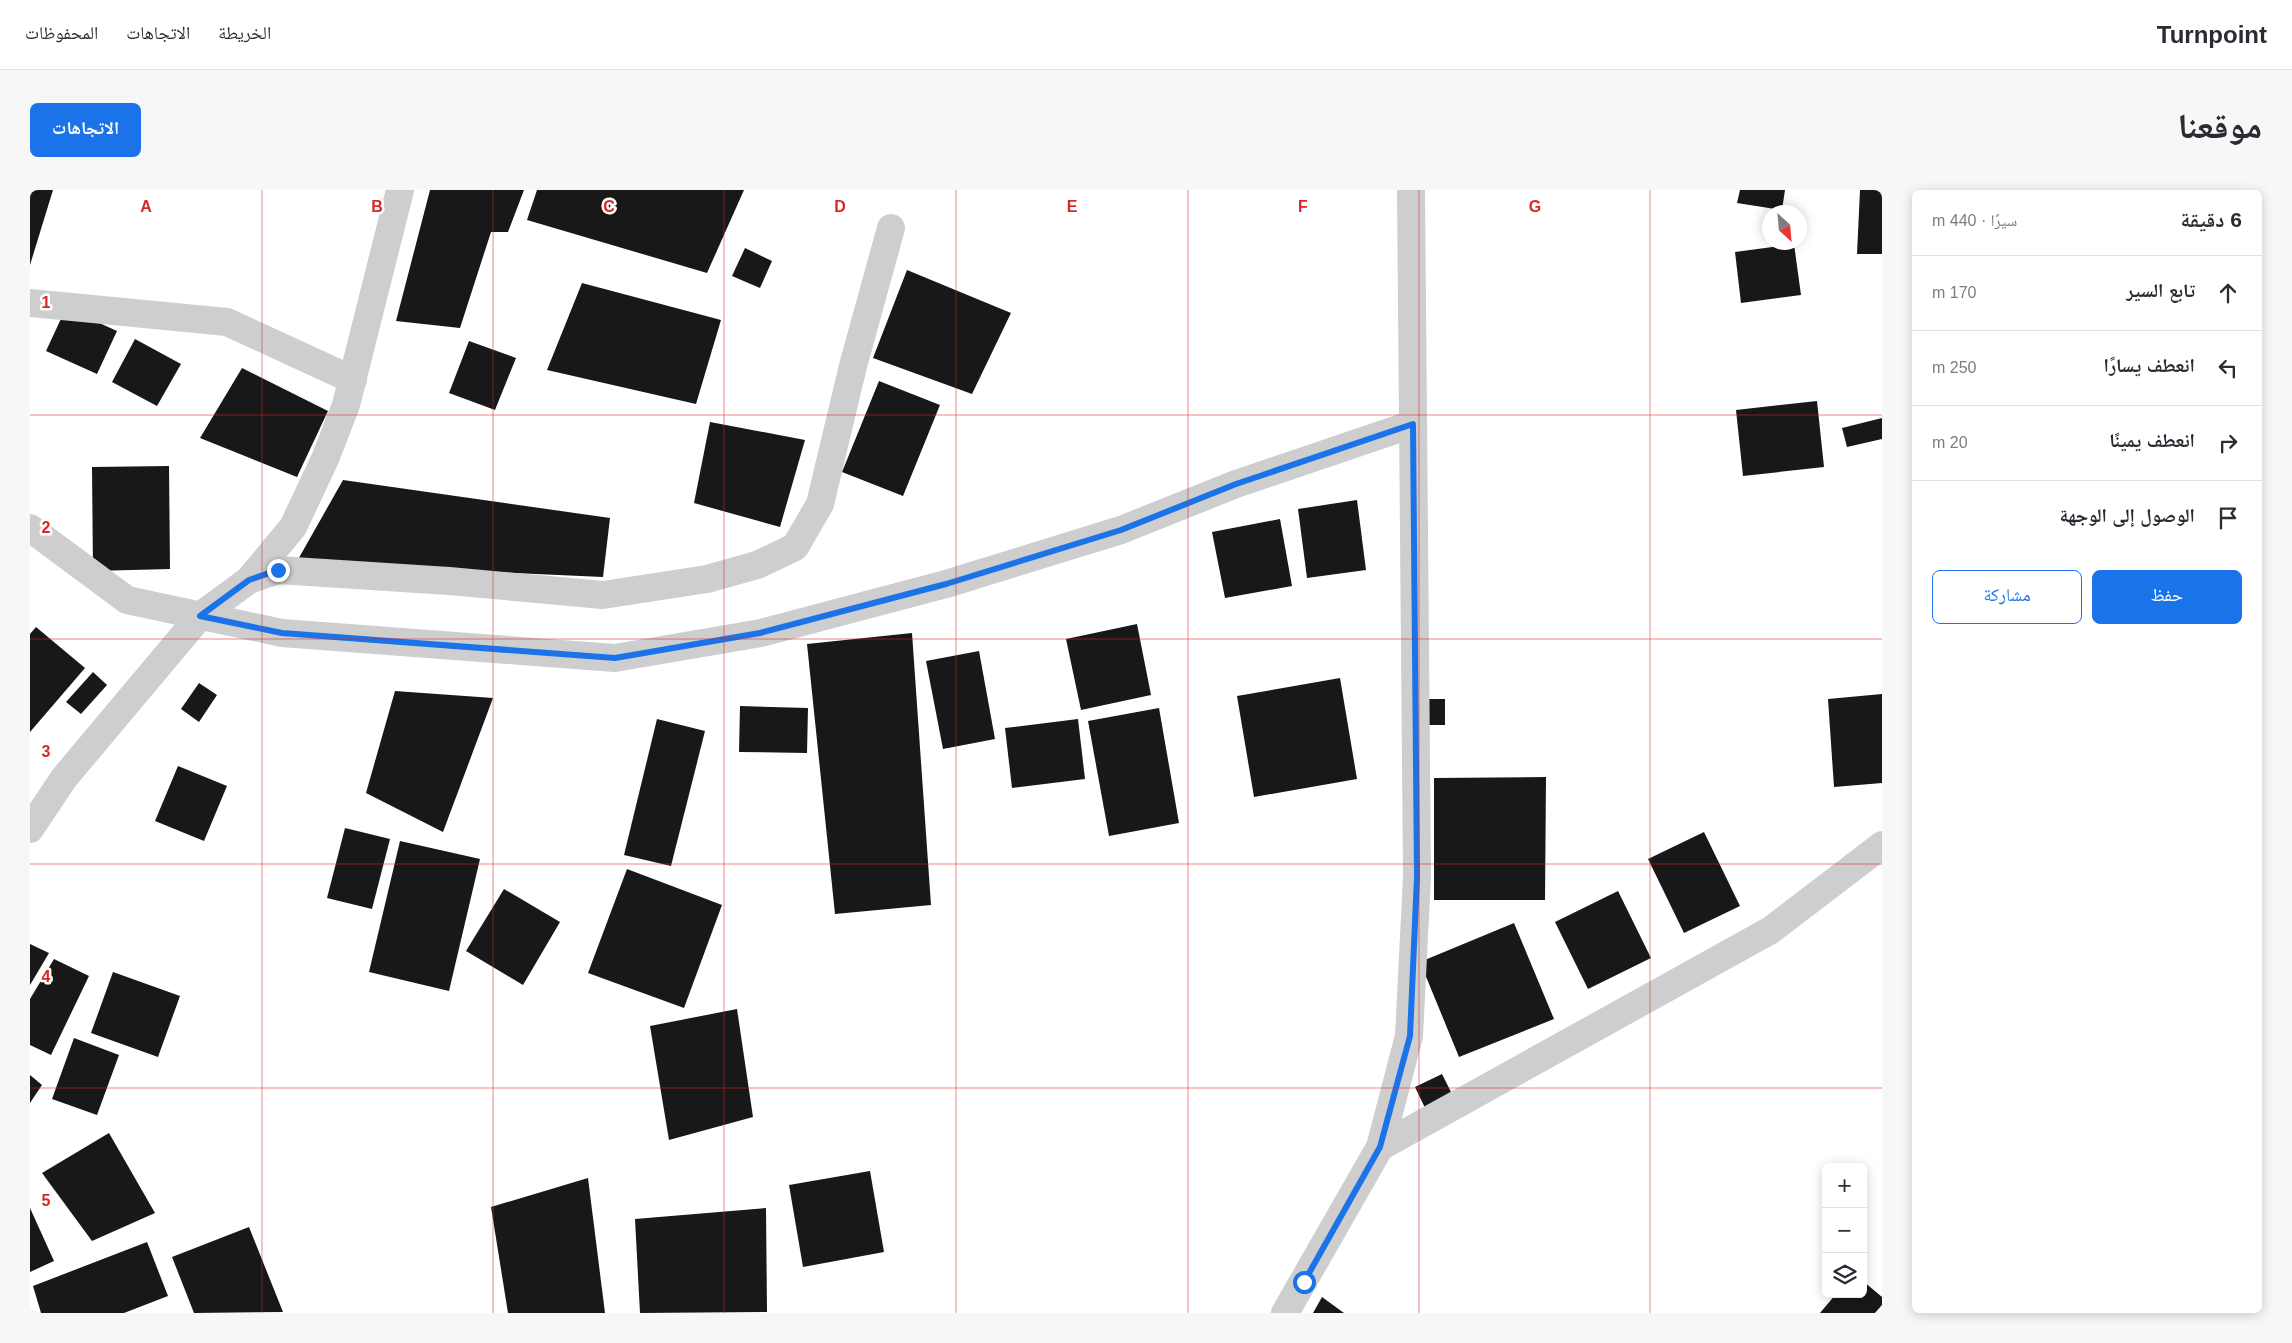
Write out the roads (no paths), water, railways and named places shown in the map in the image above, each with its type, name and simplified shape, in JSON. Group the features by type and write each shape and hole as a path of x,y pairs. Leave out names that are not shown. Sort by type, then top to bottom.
{"street":[{"path":"32,823 64,778 200,616 249,580 293,527 325,459 346,405 400,190"},
{"path":"1285,1313 1380,1147 1410,1036 1416,887 1410,190"},
{"path":"249,580 278,570 449,581 603,595 707,579 757,565 795,547 820,504 853,366 892,228"},
{"path":"30,304 227,322 352,380"},
{"path":"30,528 127,600 282,633 615,658 760,633 946,584 1121,530 1236,484 1413,424"},
{"path":"1380,1147 1771,930 1882,845"}]}
